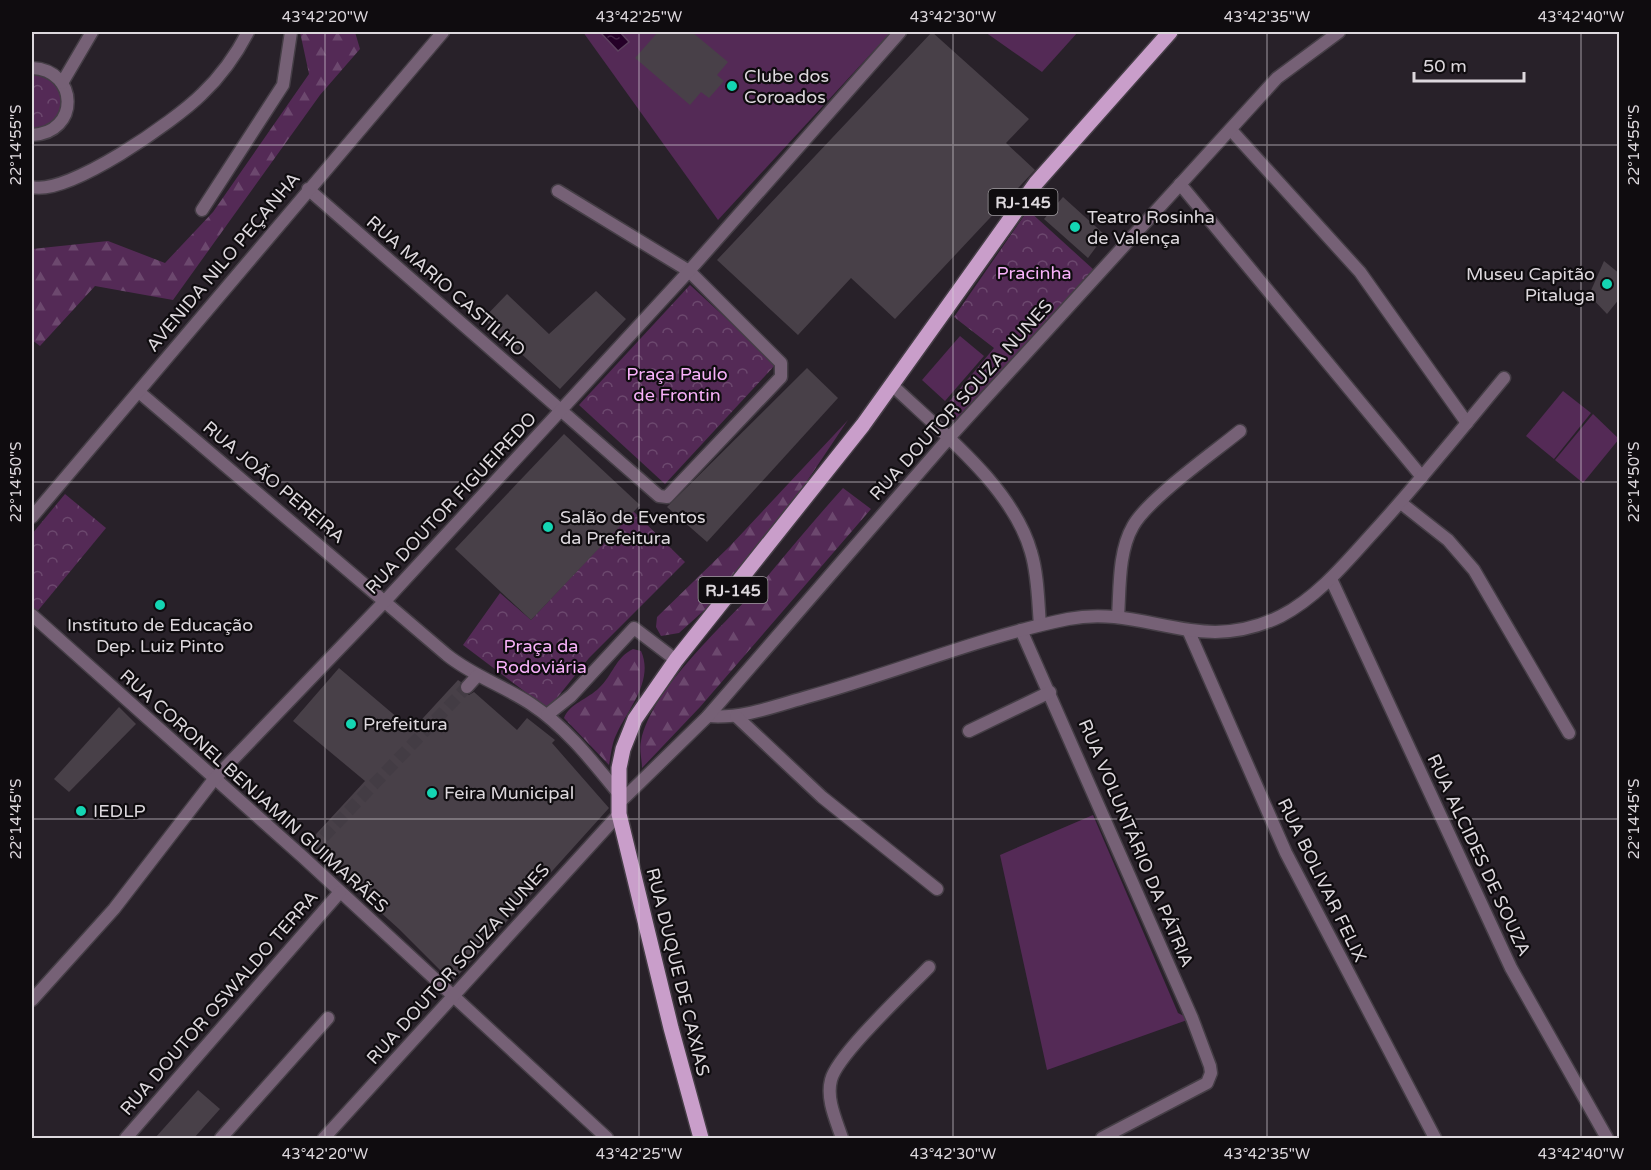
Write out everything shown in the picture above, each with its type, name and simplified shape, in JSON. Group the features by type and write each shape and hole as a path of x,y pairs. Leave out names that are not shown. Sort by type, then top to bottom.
{"main road":[{"name":"RJ-145","path":"619,804 622,749 634,719 676,660 863,425 1036,183 1170,32"},
{"name":"RUA DUQUE DE CAXIAS","path":"619,804 671,1028 701,1138"}],"street":[{"path":"62,83 92,32"},
{"path":"32,187 52,187 117,157 156,130 202,95 236,55 248,32"},
{"path":"202,210 283,85 291,32"},
{"name":"AVENIDA NILO PEÇANHA","path":"32,517 308,189 444,32"},
{"name":"RUA DOUTOR FIGUEIREDO","path":"32,1000 114,909 215,778 386,600 689,271 900,32"},
{"name":"RUA DOUTOR SOUZA NUNES","path":"324,1138 619,804 708,716 948,439 1277,78 1339,32"},
{"path":"32,68 49,71 62,83 68,100 63,118 50,131 32,135"},
{"path":"1231,130 1360,272 1467,423"},
{"path":"1180,184 1422,477"},
{"name":"RUA MARIO CASTILHO","path":"308,189 659,496 667,497 781,377 781,363 689,271"},
{"path":"558,191 689,271"},
{"path":"708,716 736,716 871,679 1021,630 1076,618 1118,617 1189,632 1234,633 1257,626 1282,615 1331,579 1401,503 1504,378"},
{"path":"891,384 948,439 1014,509 1031,552 1037,578 1040,625"},
{"name":"RUA JOÃO PEREIRA","path":"139,392 386,600 447,655 477,676 530,703 547,715 596,766 619,804"},
{"path":"1118,617 1124,551 1133,526 1160,498 1240,431"},
{"path":"1401,503 1448,540 1474,570 1569,733"},
{"name":"RUA ALCIDES DE SOUZA","path":"1331,579 1511,968 1607,1138"},
{"name":"RUA CORONEL BENJAMIN GUIMARÃES","path":"32,615 215,778 308,854 340,892 607,1138"},
{"path":"547,715 571,696 634,628 676,660"},
{"name":"RUA VOLUNTÁRIO DA PÁTRIA","path":"1021,630 1192,1018 1211,1073 1207,1083 1102,1138"},
{"name":"RUA BOLIVAR FELIX","path":"1189,632 1286,853 1435,1138"},
{"path":"467,687 477,676"},
{"path":"969,731 1050,692"},
{"path":"736,716 822,797 937,889"},
{"name":"RUA DOUTOR OSWALDO TERRA","path":"126,1138 340,892"},
{"path":"842,1138 831,1102 830,1090 834,1071 866,1033 929,967"},
{"path":"221,1138 328,1018"}],"green space":[{"path":"300,32 355,32 360,49 320,95 173,300 95,286 40,346 32,340 32,249 108,241 165,263 213,212 309,74"},
{"name":"Clube dos Coroados","path":"583,32 891,32 718,220"},
{"path":"985,32 1078,32 1042,72"},
{"path":"32,70 41,71 64,89 60,122 32,134"},
{"name":"Pracinha","path":"1028,210 1094,270 954,421 942,410 994,348 954,317"},
{"name":"Praça Paulo de Frontin","path":"690,285 776,364 665,484 579,405"},
{"path":"960,336 984,356 945,401 922,380"},
{"path":"1563,391 1591,413 1554,459 1526,436"},
{"path":"1593,414 1619,439 1583,483 1555,460"},
{"path":"848,420 772,533 720,596 679,633 661,636 656,627 657,617 730,546"},
{"path":"843,488 871,509 700,707 642,768 641,741 648,720 660,698 694,655 766,578"},
{"path":"65,494 106,528 36,613 32,609 32,534"},
{"name":"Praça da Rodoviária","path":"633,511 685,562 589,658 548,709 463,645 500,593 531,620"},
{"path":"633,649 641,651 644,662 642,683 615,737 609,765 564,718 574,705 599,688 622,657"},
{"path":"1093,815 1178,1013 1190,1019 1047,1070 1000,855"}],"water":[{"path":"600,32 620,32 629,42 618,51"}],"building":[{"path":"658,32 692,32 728,62 717,75 724,81 709,98 701,92 690,105 635,58"},
{"path":"932,32 1029,119 1006,143 1035,170 895,319 851,278 798,335 717,260"},
{"name":"Teatro Rosinha de Valença","path":"1063,197 1105,235 1088,258 1044,219"},
{"name":"Museu Capitão Pitaluga","path":"1604,261 1620,274 1620,298 1607,314 1589,295"},
{"path":"596,291 626,319 560,389 483,319 507,294 549,334"},
{"path":"807,368 838,398 707,542 667,507"},
{"name":"Salão de Eventos da Prefeitura","path":"564,434 640,505 531,620 455,549"},
{"path":"339,668 412,730 458,680 461,682 459,689 462,693 469,695 474,692 517,730 527,718 555,740 552,743 609,808 452,982 399,929 306,845 365,781 293,721"},
{"path":"119,707 136,724 69,792 54,779"},
{"path":"198,1090 220,1109 194,1138 155,1138"}],"tunnel":[{"path":"311,850 467,687"}],"place":[{"name":"Clube dos Coroados","path":"732,86"},
{"name":"Teatro Rosinha de Valença","path":"1075,227"},
{"name":"Museu Capitão Pitaluga","path":"1607,284"},
{"name":"Salão de Eventos da Prefeitura","path":"548,527"},
{"name":"Instituto de Educação Dep. Luiz Pinto","path":"160,605"},
{"name":"Prefeitura","path":"351,724"},
{"name":"Feira Municipal","path":"432,793"},
{"name":"IEDLP","path":"81,811"}]}
